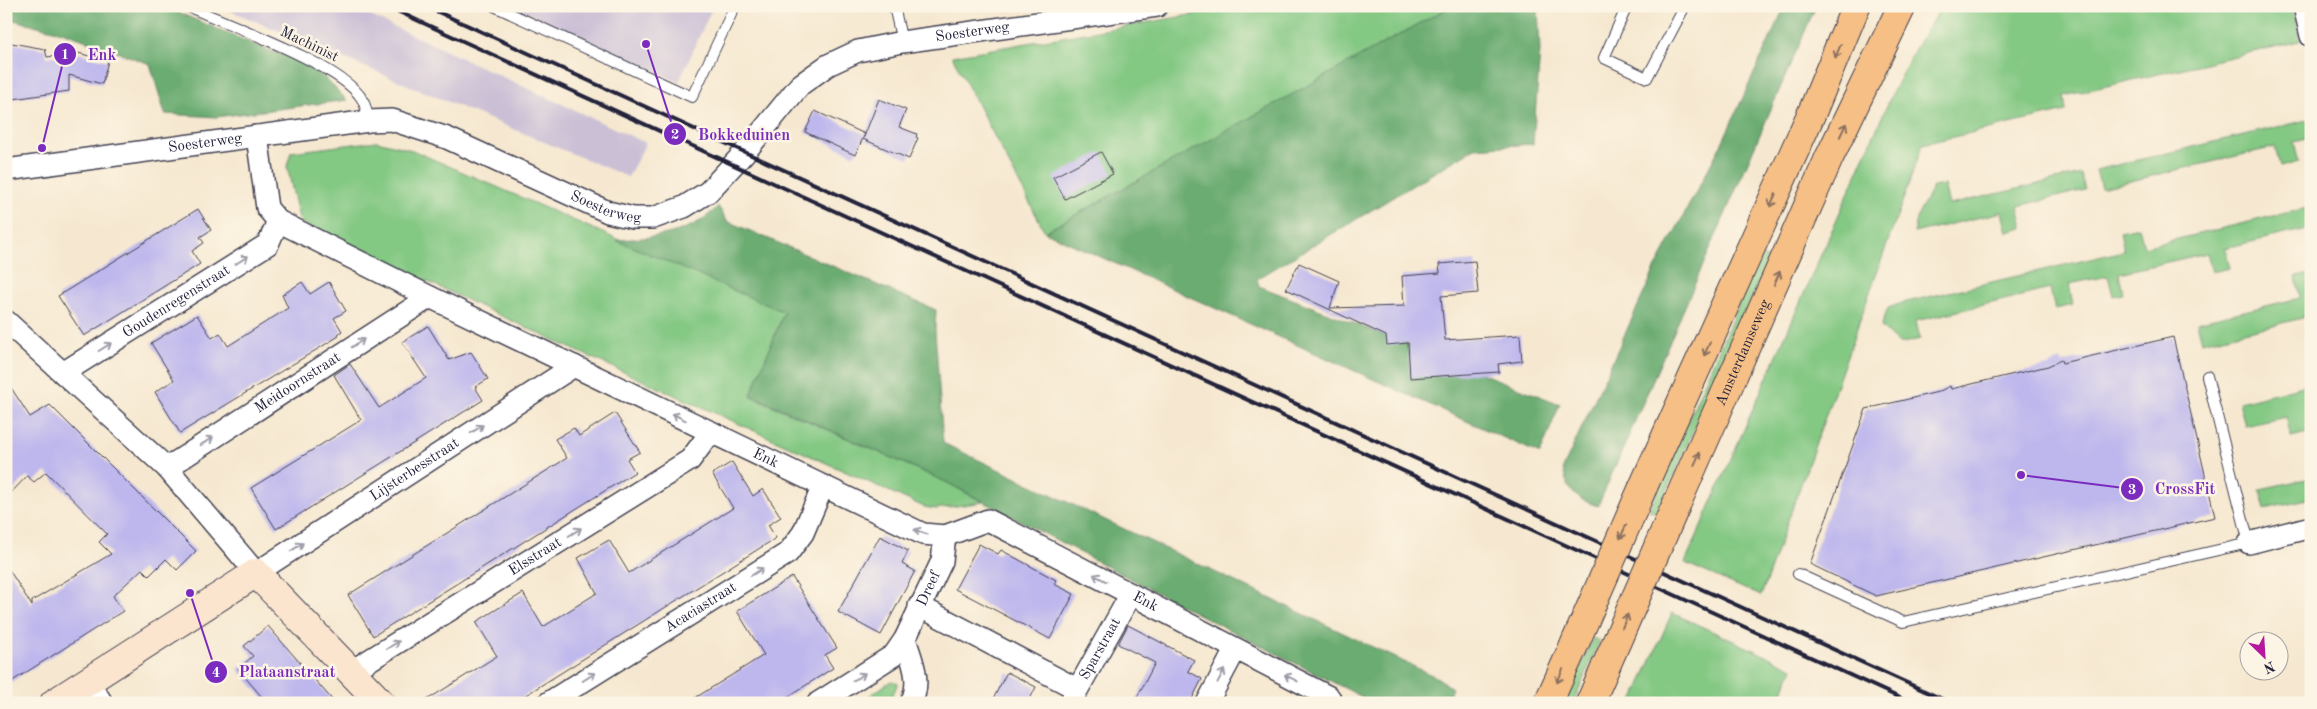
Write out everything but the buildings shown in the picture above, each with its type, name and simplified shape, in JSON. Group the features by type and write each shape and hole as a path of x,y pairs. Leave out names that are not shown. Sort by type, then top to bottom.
{"main road":[{"path":"1548,703 1813,110 1856,6"},
{"name":"Amsterdamseweg","path":"1590,703 1676,503 1829,158 1902,6"}],"street":[{"name":"Soesterweg","path":"6,170 369,121 392,120 447,138 608,212 633,218 653,218 684,206 708,192 745,152 800,85 828,65 858,51 902,42 1157,6"},
{"path":"2304,6 2311,36"},
{"path":"257,136 267,208 278,221"},
{"name":"Enk","path":"278,221 430,297 923,534 945,536 988,520 1329,698 1332,703"},
{"name":"Goudenregenstraat","path":"63,373 268,244 278,221"},
{"name":"Meidoornstraat","path":"167,468 430,297"},
{"path":"6,321 167,468 256,573 381,703"},
{"name":"Lijsterbesstraat","path":"256,573 574,366"},
{"name":"Elsstraat","path":"352,671 690,460 711,432"},
{"name":"Acaciastraat","path":"548,703 788,553 804,533 823,486"},
{"path":"2249,543 2311,527"},
{"name":"Dreef","path":"818,703 894,655 905,639 942,561 945,536"},
{"path":"54,703 95,692 256,573"},
{"name":"Sparstraat","path":"1074,696 1131,594"},
{"path":"919,606 1074,696"},
{"path":"905,639 916,673 916,692 911,703"},
{"path":"1207,703 1235,650"}],"lane":[{"name":"Machinist","path":"187,6 325,67 359,94 363,100 369,121"},
{"path":"494,6 692,97 735,6"},
{"path":"894,6 902,42"},
{"path":"1627,6 1604,58 1647,78 1685,6"},
{"path":"1798,574 1903,622 2249,543 2207,376"}],"shaded area":[{"path":"219,6 349,6 646,143 628,177"},
{"path":"513,6 713,6 679,82"}],"green space":[{"path":"6,6 163,6 263,48 292,58 321,74 347,100 216,117 165,114 150,64 65,33 6,18"},
{"path":"1243,6 1451,6 1045,232 952,56"},
{"path":"1451,6 1538,6 1540,51 1533,144 1475,148 1257,279 1259,286 1560,404 1540,454 1045,232"},
{"path":"1785,6 1816,6 1598,506 1590,503 1578,497 1570,489 1563,468 1654,271 1722,143"},
{"path":"1942,6 2292,6 2300,41 2064,96 2066,111 1923,144 1761,596 1685,563 1896,85 1917,45"},
{"path":"2311,119 2311,138 2294,142 2299,162 2280,167 2275,147 2101,188 2096,170"},
{"path":"377,141 412,150 784,312 751,396 946,482 983,502 936,509 924,507 568,347 303,224 299,219 287,166 291,152"},
{"path":"2081,174 2085,190 2018,206 2023,228 2007,232 2002,212 1914,233 1918,214 1933,187 1944,185 1949,205"},
{"path":"718,206 727,221 936,310 935,330 943,443 1438,678 1452,688 1446,703 1374,703 1186,608 946,482 751,395 784,312 616,240 657,236 684,229 708,216"},
{"path":"2311,207 2311,228 2225,248 2230,268 2212,272 2207,253 2119,273 2123,294 2113,296 2108,276 2069,284 2073,305 2055,309 2050,289 1916,321 1920,339 1899,344 1881,327 1888,308 1902,303 2124,251 2120,231 2139,227 2144,247"},
{"path":"1760,255 1769,259 1657,513 1649,510"},
{"path":"2311,274 2311,316 2202,342 2197,322 2300,298 2296,277"},
{"path":"2311,384 2311,409 2306,411 2311,432 2291,437 2286,417 2245,426 2239,402"},
{"path":"2311,478 2311,498 2265,509 2260,489"},
{"path":"1672,613 1793,668 1778,703 1632,703"},
{"path":"1593,638 1600,641 1573,703 1565,703"},
{"path":"891,681 898,683 889,703 859,703"}],"railway":[{"path":"386,6 1911,703"},
{"path":"425,6 1951,703"}],"place":[{"name":"Bokkeduinen","path":"646,44"},
{"name":"Enk","path":"42,148"},
{"name":"CrossFit","path":"2021,475"},
{"name":"Plataanstraat","path":"190,593"}]}
